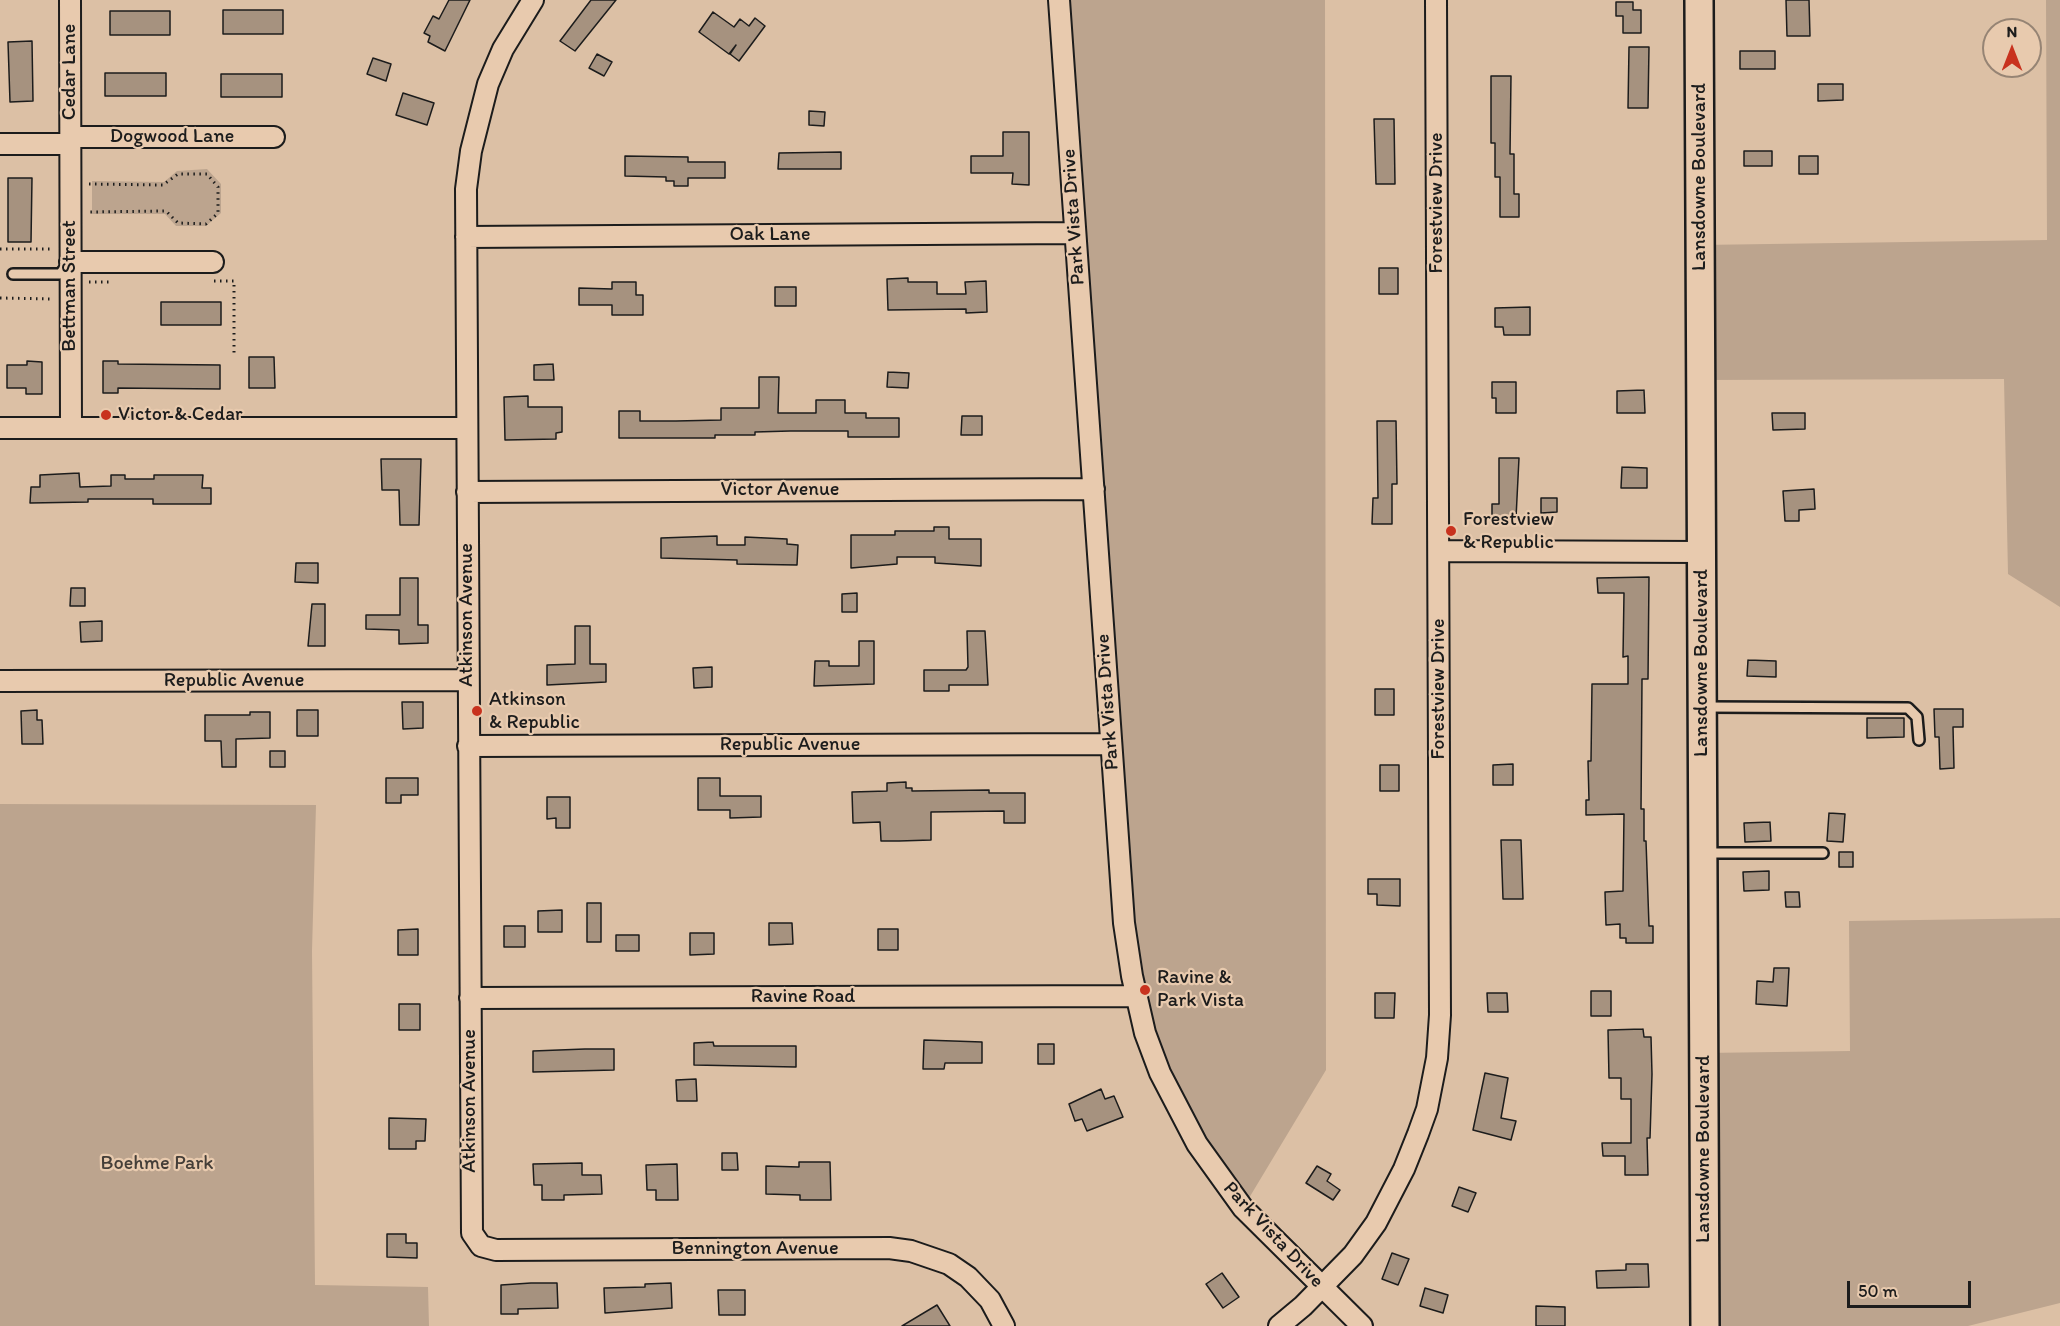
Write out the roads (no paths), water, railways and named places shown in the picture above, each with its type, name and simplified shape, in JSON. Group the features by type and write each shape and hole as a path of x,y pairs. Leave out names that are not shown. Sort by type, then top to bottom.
{"street":[{"name":"Cedar Lane","path":"70,0 70,141"},
{"name":"Atkinson Avenue","path":"477,1242 471,1224 466,189 477,120 503,50 533,0"},
{"name":"Park Vista Drive","path":"1059,0 1124,923 1136,996 1145,1033 1160,1073 1197,1144 1243,1208 1321,1288 1362,1326"},
{"name":"Forestview Drive","path":"1279,1326 1353,1255 1389,1201 1427,1109 1437,1058 1440,1015 1436,0"},
{"name":"Lansdowne Boulevard","path":"1699,0 1705,1326"},
{"name":"Dogwood Lane","path":"0,144 274,137"},
{"name":"Bettman Street","path":"70,141 63,268 71,428"},
{"name":"Oak Lane","path":"466,237 1075,233"},
{"path":"63,268 212,272"},
{"path":"0,428 466,428"},
{"name":"Victor Avenue","path":"466,492 1094,489"},
{"path":"1439,551 1702,552"},
{"name":"Republic Avenue","path":"0,681 468,680"},
{"name":"Republic Avenue","path":"468,746 1111,744"},
{"name":"Ravine Road","path":"470,998 1136,996"},
{"name":"Bennington Avenue","path":"477,1242 496,1250 889,1248 911,1251 949,1264 968,1277 990,1300 1004,1326"}],"lane":[{"path":"13,274 63,268"},
{"path":"1702,707 1902,707 1913,711 1917,717 1919,740"},
{"path":"1703,853 1823,853"}],"place":[{"name":"Victor & Cedar","path":"106,415"},
{"name":"Forestview & Republic","path":"1451,531"},
{"name":"Atkinson & Republic","path":"477,711"},
{"name":"Ravine & Park Vista","path":"1145,990"}],"park label":[{"name":"Boehme Park","path":"157,1164"}]}
